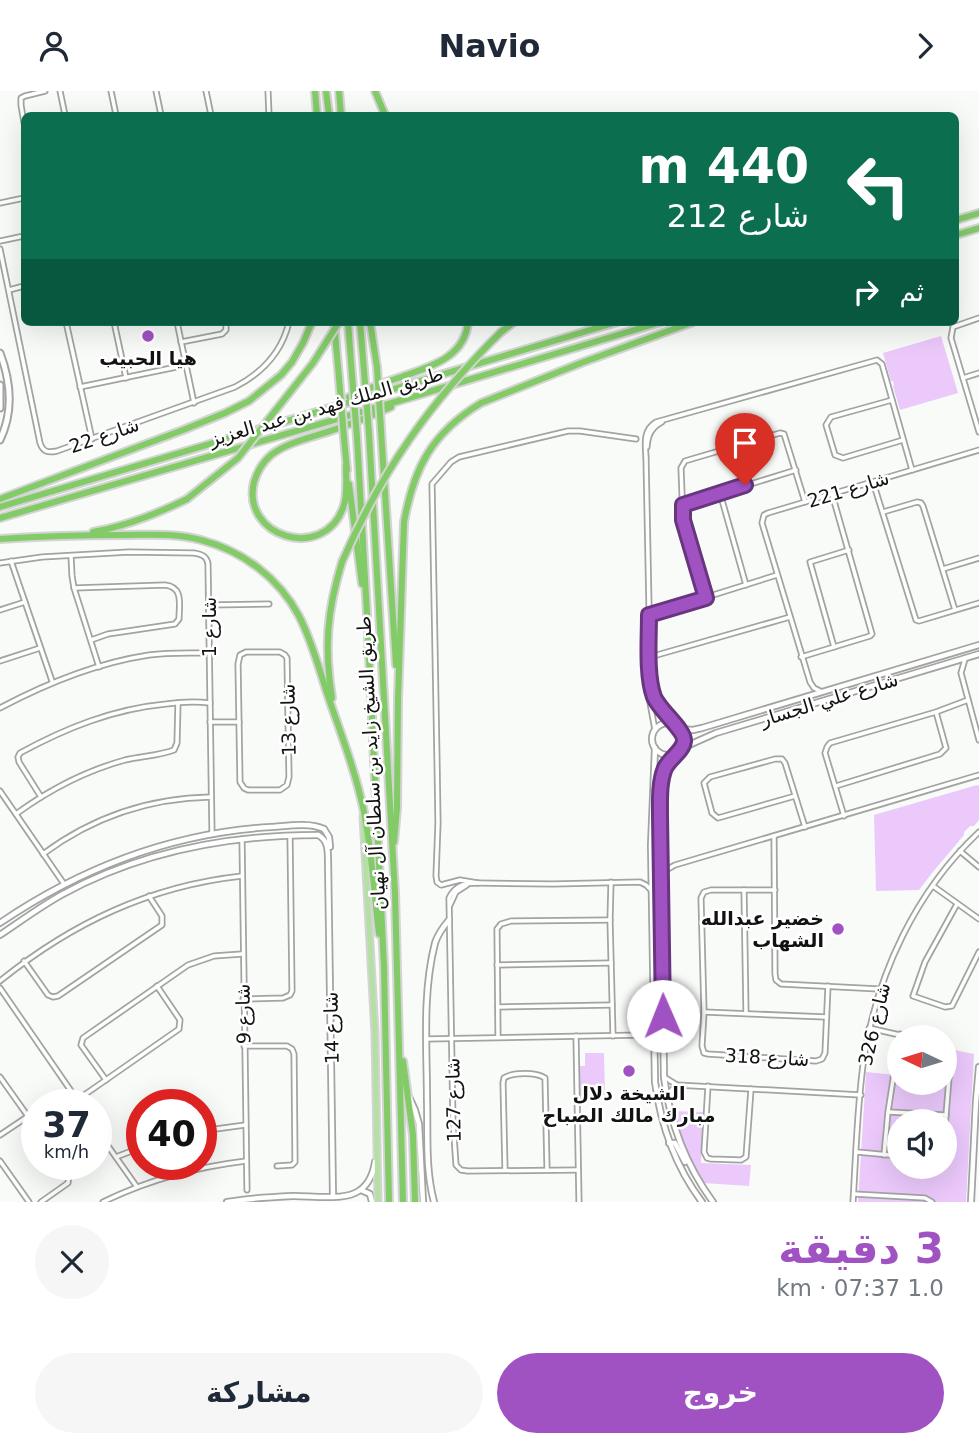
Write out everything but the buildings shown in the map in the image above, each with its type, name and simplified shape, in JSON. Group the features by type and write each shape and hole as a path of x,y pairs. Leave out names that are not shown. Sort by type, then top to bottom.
{"highway":[{"path":"315,91 317,112"},
{"path":"326,91 329,112"},
{"path":"339,91 341,112"},
{"path":"374,91 379,112"},
{"path":"374,91 384,112"},
{"path":"959,219 979,213"},
{"path":"959,234 979,227"},
{"path":"0,499 170,435 249,401 281,375 292,362 310,326"},
{"path":"0,539 96,532 160,513 187,499 238,458 313,363 334,326"},
{"path":"336,326 346,466 367,614"},
{"name":"طريق الشيخ زايد بن سلطان آل نهيان","path":"348,326 367,614 384,967 389,1202"},
{"name":"طريق الشيخ زايد بن سلطان آل نهيان","path":"360,326 369,433 395,893 403,1202"},
{"path":"372,326 398,699"},
{"path":"324,408 440,362 453,353 464,340 467,326"},
{"path":"338,726 328,672 327,644 329,616 342,562 369,505 400,451 437,400 509,326"},
{"name":"طريق الملك فهد بن عبد العزيز","path":"0,506 603,326"},
{"name":"طريق الملك فهد بن عبد العزيز","path":"0,518 648,326"},
{"path":"392,856 397,816 404,522 409,494 428,453 439,438 466,412 481,403 682,326"},
{"path":"346,466 343,510 335,522 320,534 305,539 288,537 269,528 259,516 254,500 254,484 259,470 273,454 289,445 347,425 412,397"},
{"path":"67,535 191,537 223,547 253,563 282,590 300,617 305,630 364,810 384,967"},
{"path":"399,1041 409,1097 415,1202"}],"main road":[{"path":"0,353 8,374 10,402 6,426 0,440"},
{"path":"0,384 0,408"},
{"path":"364,810 374,1011 378,1202"}],"street":[{"path":"22,112 23,96 45,91"},
{"path":"60,91 64,112"},
{"path":"111,91 115,112"},
{"path":"156,91 160,112"},
{"path":"206,91 210,112"},
{"path":"268,91 269,112"},
{"path":"0,203 21,199"},
{"path":"0,241 21,237"},
{"name":"شارع 22","path":"0,250 42,448 46,452 92,439 235,387 262,369 280,348 288,326"},
{"path":"9,289 21,287"},
{"path":"959,324 979,318"},
{"path":"67,326 92,439"},
{"path":"115,326 126,378"},
{"path":"178,326 194,403"},
{"path":"181,342 222,334 226,326"},
{"path":"955,326 951,338 977,417 979,432"},
{"path":"702,1202 681,1170 669,1143 657,1093 651,872 655,748 649,698 648,436 655,427 667,420 877,360 882,364 912,470"},
{"path":"80,387 186,365"},
{"path":"963,378 979,373"},
{"path":"892,400 831,417 827,425 829,435 835,455 843,458 903,440"},
{"path":"636,439 568,431 459,457 451,462 432,484 438,823 436,876 441,885 460,880 478,883 553,884 640,882 652,891"},
{"path":"706,598 683,520 681,468 685,461 784,434 805,502"},
{"name":"شارع 221","path":"810,682 762,518 768,513 979,450"},
{"path":"683,505 796,470"},
{"path":"873,482 913,617 919,621 979,604"},
{"path":"720,493 746,585"},
{"path":"801,657 872,634 832,494"},
{"path":"882,513 921,503 955,610"},
{"path":"834,646 810,562 849,550"},
{"name":"شارع 1","path":"0,562 129,552 198,554 208,561 212,834"},
{"path":"71,556 74,587 99,667"},
{"path":"943,569 979,558"},
{"path":"11,561 52,682"},
{"path":"649,615 777,575"},
{"path":"74,587 165,585 178,591 179,619 175,624 108,634 91,640"},
{"path":"0,610 25,602"},
{"path":"208,605 269,604"},
{"path":"650,657 790,617"},
{"name":"شارع علي الجسار","path":"680,729 698,729 979,645"},
{"path":"0,661 40,647"},
{"name":"شارع 13","path":"246,652 284,653 287,660 289,777 284,789 250,790 242,786 239,722 240,655 246,652"},
{"path":"0,708 52,682 99,667 149,655 209,653"},
{"name":"شارع علي الجسار","path":"678,751 707,736 979,655"},
{"path":"957,670 965,659"},
{"path":"946,664 957,670 979,740"},
{"path":"899,669 901,678"},
{"path":"891,671 893,680"},
{"path":"649,680 656,702 680,729 684,741 668,763 661,787 661,877 664,1077 677,1137 690,1168"},
{"path":"810,682 822,692"},
{"path":"806,697 810,682"},
{"path":"844,816 825,753 830,743 968,700"},
{"path":"16,814 67,782 108,765 174,750 177,743 178,703"},
{"path":"41,797 19,762 19,754 58,733 100,717 139,707 210,703"},
{"path":"836,786 940,754 947,748 936,712"},
{"path":"739,717 741,726"},
{"path":"210,722 239,722"},
{"path":"654,730 663,724 673,724"},
{"path":"655,748 667,755 678,751"},
{"path":"795,796 718,818 713,815 704,783 710,777 780,758 785,763 805,827"},
{"path":"661,877 675,865 979,775"},
{"path":"652,786 661,787"},
{"path":"0,791 64,884"},
{"path":"43,854 87,826 124,811 167,800 211,797"},
{"path":"0,923 64,884 145,850 212,834 254,828 315,826 324,829 324,834 242,839 197,846 147,859 78,887 0,935"},
{"path":"243,999 283,998 288,997 292,991 288,830 284,827"},
{"name":"شارع 14","path":"324,829 330,837 328,860"},
{"name":"شارع 326","path":"853,1202 863,1069 869,1028 879,989 908,925 933,886 960,851 979,832"},
{"name":"شارع 14","path":"318,835 326,842 328,860 333,1196"},
{"path":"774,837 776,980 781,984 879,989"},
{"name":"شارع 9","path":"242,839 247,1190"},
{"path":"145,850 144,856 147,859"},
{"path":"960,851 979,867"},
{"path":"661,858 675,865"},
{"path":"113,862 117,865 115,870"},
{"path":"640,882 651,872"},
{"path":"0,981 56,939 89,921 148,896 202,882 242,876"},
{"name":"شارع 127","path":"478,883 456,892 449,910 456,1165 464,1171 578,1170"},
{"path":"611,883 613,1035"},
{"path":"933,886 979,919"},
{"name":"شارع 318","path":"775,890 710,890 704,892 701,898 704,1053 816,1061 822,1059 825,1053 828,986"},
{"path":"744,890 746,1013"},
{"path":"24,961 48,995 58,996 162,925 162,916 148,896"},
{"path":"957,904 925,962 913,996 945,1007 952,1006 979,952"},
{"path":"436,1202 427,1159 426,1039 435,944 449,920"},
{"path":"498,1037 497,929 501,923 610,920"},
{"path":"653,936 662,937"},
{"path":"653,945 662,945"},
{"path":"106,1080 81,1045 82,1039 181,969 220,955 242,954"},
{"path":"497,965 611,963"},
{"path":"95,1089 179,1029 179,1019 157,986"},
{"path":"0,988 69,1089"},
{"path":"498,1007 612,1005"},
{"path":"704,1012 826,1017"},
{"path":"426,1039 642,1035 654,1025"},
{"path":"869,1028 887,1031"},
{"path":"642,1035 654,1045"},
{"path":"576,1036 579,1202"},
{"path":"244,1046 284,1045 294,1054 295,1162 292,1165 277,1166"},
{"path":"971,1202 979,1070"},
{"path":"505,1170 503,1083 504,1078 510,1074 539,1075 545,1078 547,1169"},
{"path":"0,1077 21,1106"},
{"path":"664,1077 677,1085 861,1095"},
{"path":"666,1095 677,1085"},
{"path":"708,1087 704,1153 711,1159 741,1160 746,1157 751,1089"},
{"path":"409,1097 418,1119 424,1202"},
{"path":"0,1135 21,1121"},
{"path":"884,1155 887,1123"},
{"path":"217,1129 245,1125"},
{"path":"227,1202 257,1198 349,1195 361,1190 373,1174 377,1143"},
{"path":"669,1143 675,1143 682,1159 713,1202"},
{"path":"112,1151 136,1187"},
{"path":"857,1152 887,1155"},
{"path":"116,1157 126,1153"},
{"path":"0,1161 29,1202"},
{"path":"103,1202 136,1187 201,1168 246,1161"},
{"path":"41,1202 69,1180"},
{"path":"239,1200 247,1190 257,1198"},
{"path":"361,1190 370,1195 372,1202"},
{"path":"854,1194 925,1198 932,1202"}],"shaded area":[{"path":"941,336 958,393 900,410 883,353"},
{"path":"977,785 979,820 964,832 919,890 876,891 874,815"},
{"path":"957,1050 974,1054 966,1202 858,1202 866,1072 887,1074 887,1095 957,1095"},
{"path":"585,1053 604,1053 605,1096 580,1096 580,1066 585,1066"},
{"path":"672,1111 703,1112 701,1163 751,1165 749,1186 703,1183 680,1138"}],"place":[{"name":"هيا الحبيب","path":"148,336"},
{"name":"خضير عبدالله الشهاب","path":"838,929"},
{"name":"الشيخة دلال مبارك مالك الصباح","path":"629,1071"}],"route":[{"path":"663,1016 661,787 666,767 684,741 680,729 661,709 652,692 649,680 649,615 706,598 683,520 683,505 745,485"}]}
